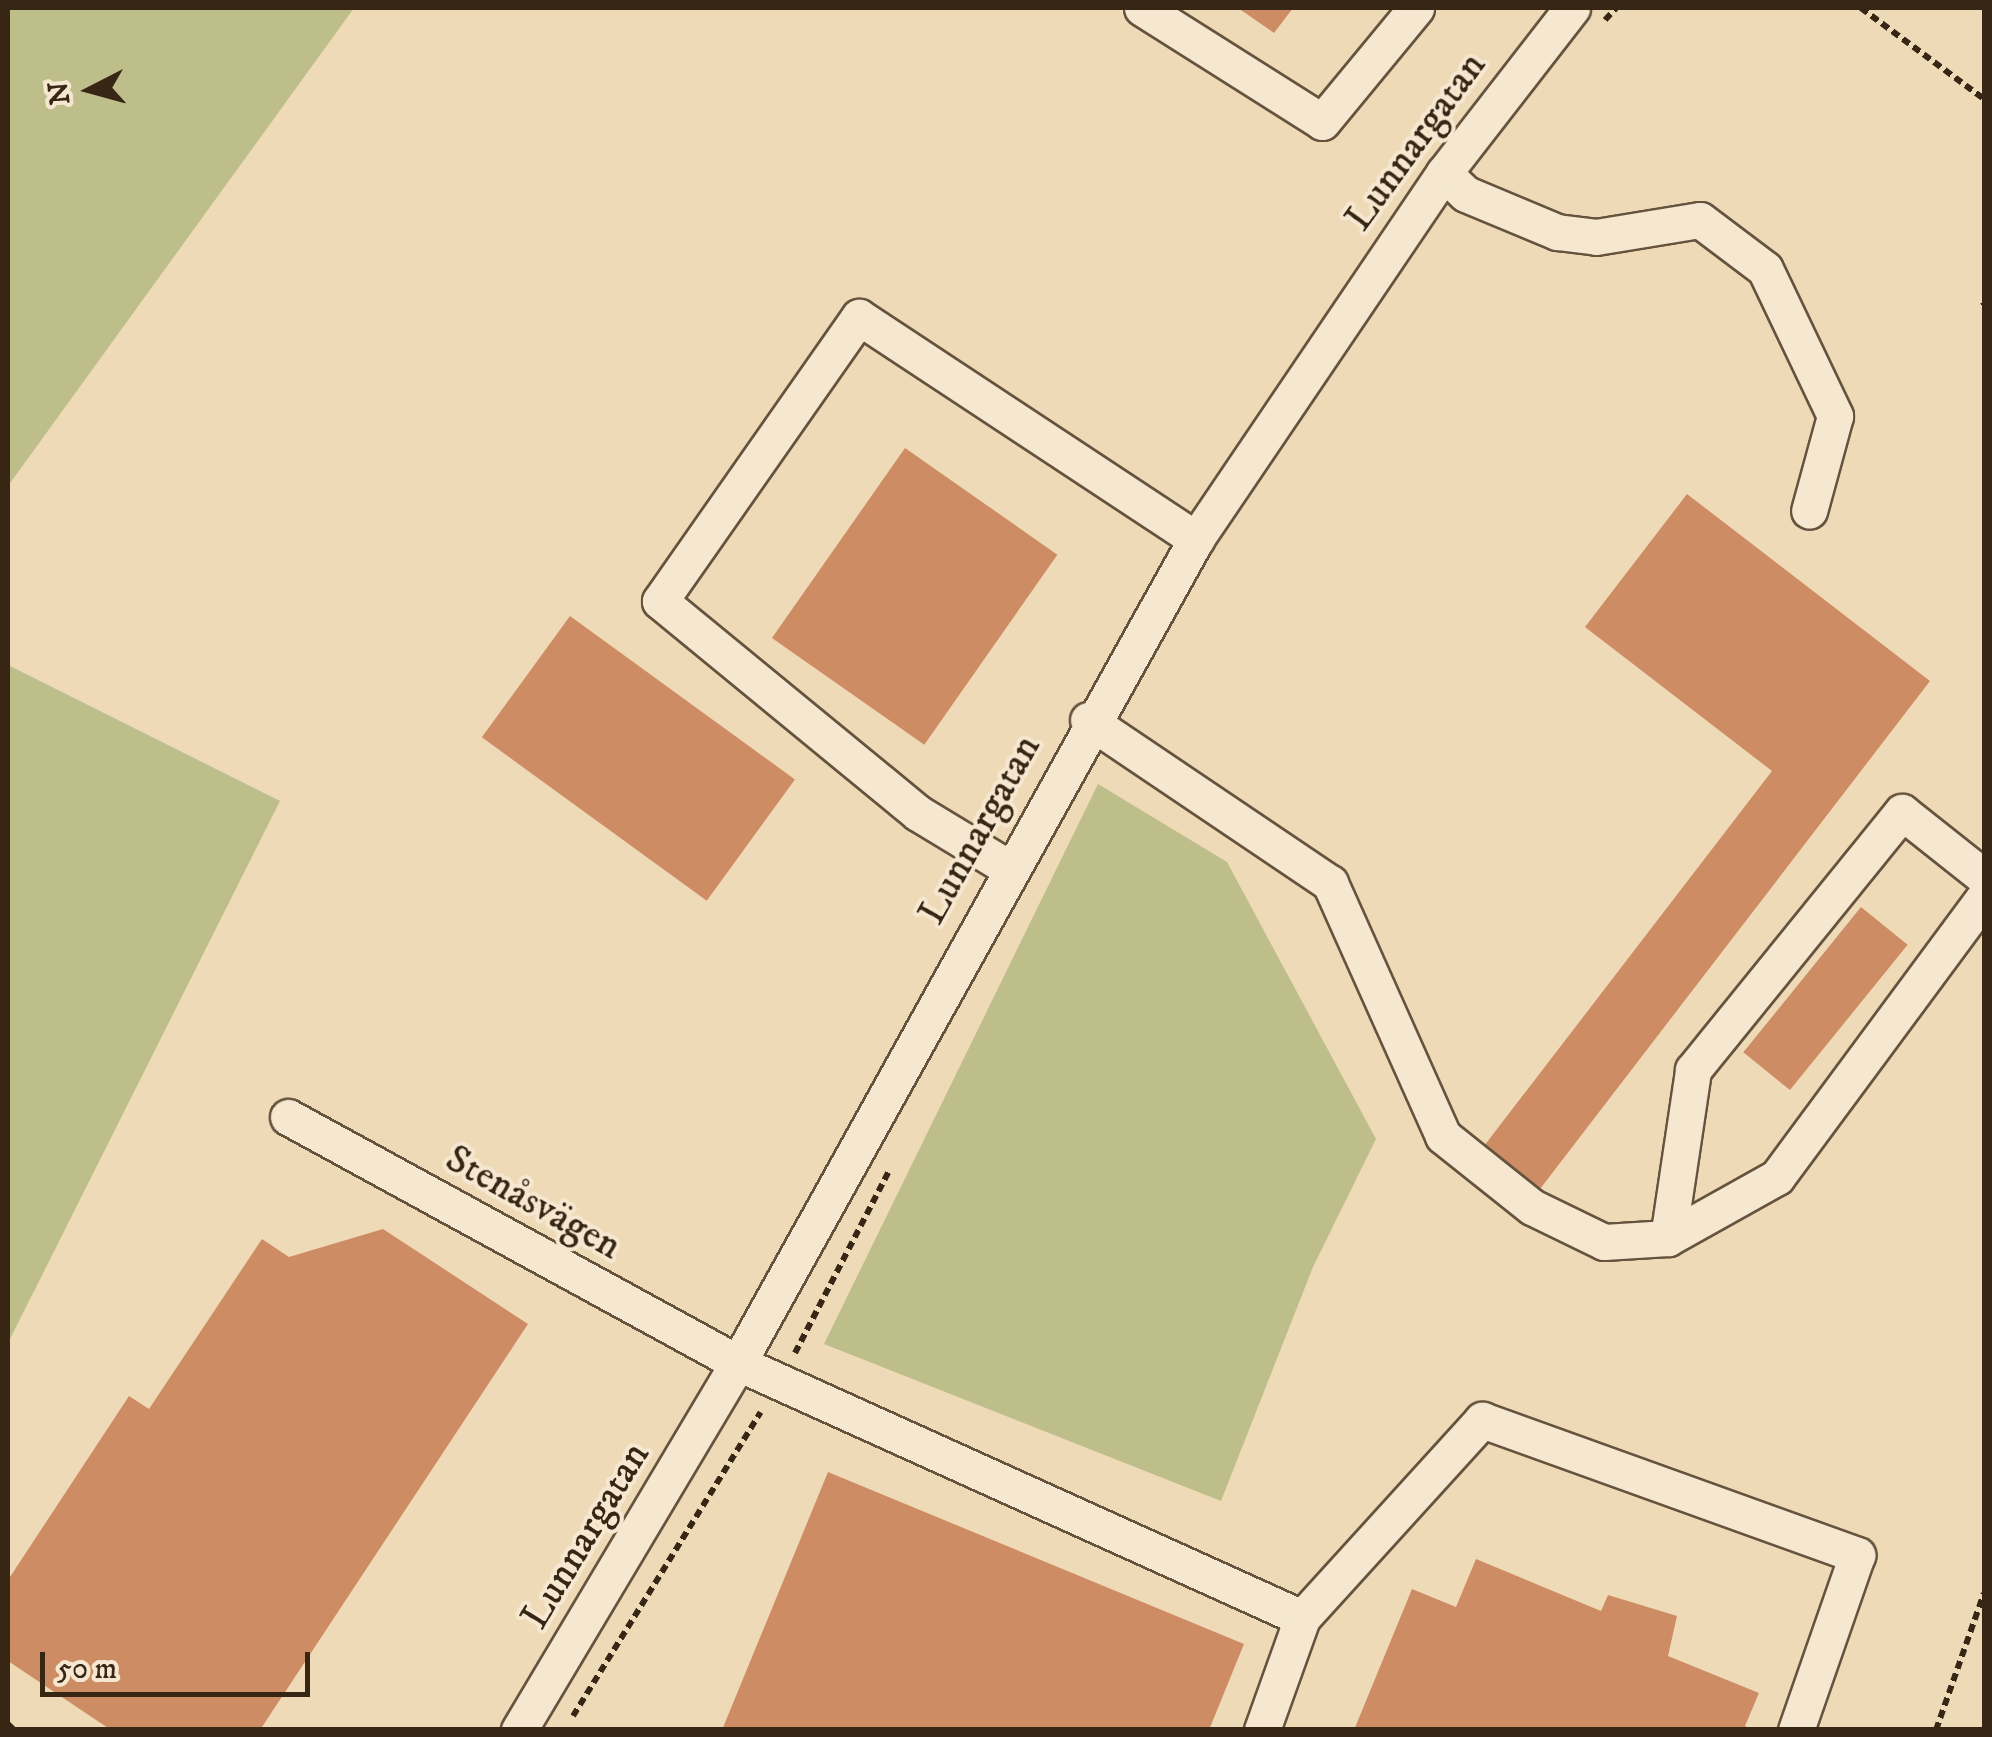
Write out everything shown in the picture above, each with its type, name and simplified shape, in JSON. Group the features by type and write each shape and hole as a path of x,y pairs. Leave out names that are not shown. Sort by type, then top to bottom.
{"street":[{"path":"1142,8 1322,122 1416,8"},
{"name":"Lunnargatan","path":"519,1730 738,1363 1088,720 1196,539 1444,173 1572,8"},
{"path":"1444,173 1466,194 1557,232 1596,237 1700,220 1765,269 1834,416 1809,511"},
{"path":"1007,867 918,813 660,601 860,318 1196,539"},
{"path":"1088,720 1330,883 1442,1136 1532,1207 1604,1242 1668,1238 1777,1177 1984,897"},
{"path":"1668,1238 1693,1070 1902,812 1984,877"},
{"name":"Stenåsvägen","path":"288,1117 738,1363 1302,1618"},
{"path":"1262,1730 1302,1618 1482,1420 1857,1555 1796,1730"}],"path":[{"path":"1591,38 1616,8"},
{"path":"1861,8 1984,99"},
{"path":"564,1730 780,1382 895,1158"},
{"path":"1936,1730 1984,1593"},
{"path":"8,1724 14,1730"}],"green space":[{"path":"8,8 354,8 8,486"},
{"path":"8,665 280,801 8,1343"},
{"path":"1098,784 1227,862 1376,1139 1313,1267 1221,1501 824,1344"}],"building":[{"path":"1238,8 1293,8 1274,33"},
{"path":"905,448 1057,555 924,745 772,638"},
{"path":"1687,494 1930,681 1540,1189 1484,1146 1772,771 1585,627"},
{"path":"570,616 795,779 707,901 482,737"},
{"path":"1861,907 1908,945 1790,1090 1743,1052"},
{"path":"383,1229 528,1324 260,1730 111,1730 8,1661 8,1580 129,1396 149,1409 262,1239 289,1257"},
{"path":"828,1472 1244,1644 1209,1730 722,1730"},
{"path":"1476,1559 1601,1611 1608,1595 1677,1616 1668,1656 1759,1693 1745,1726 1753,1730 1354,1730 1412,1589 1456,1607"}]}
